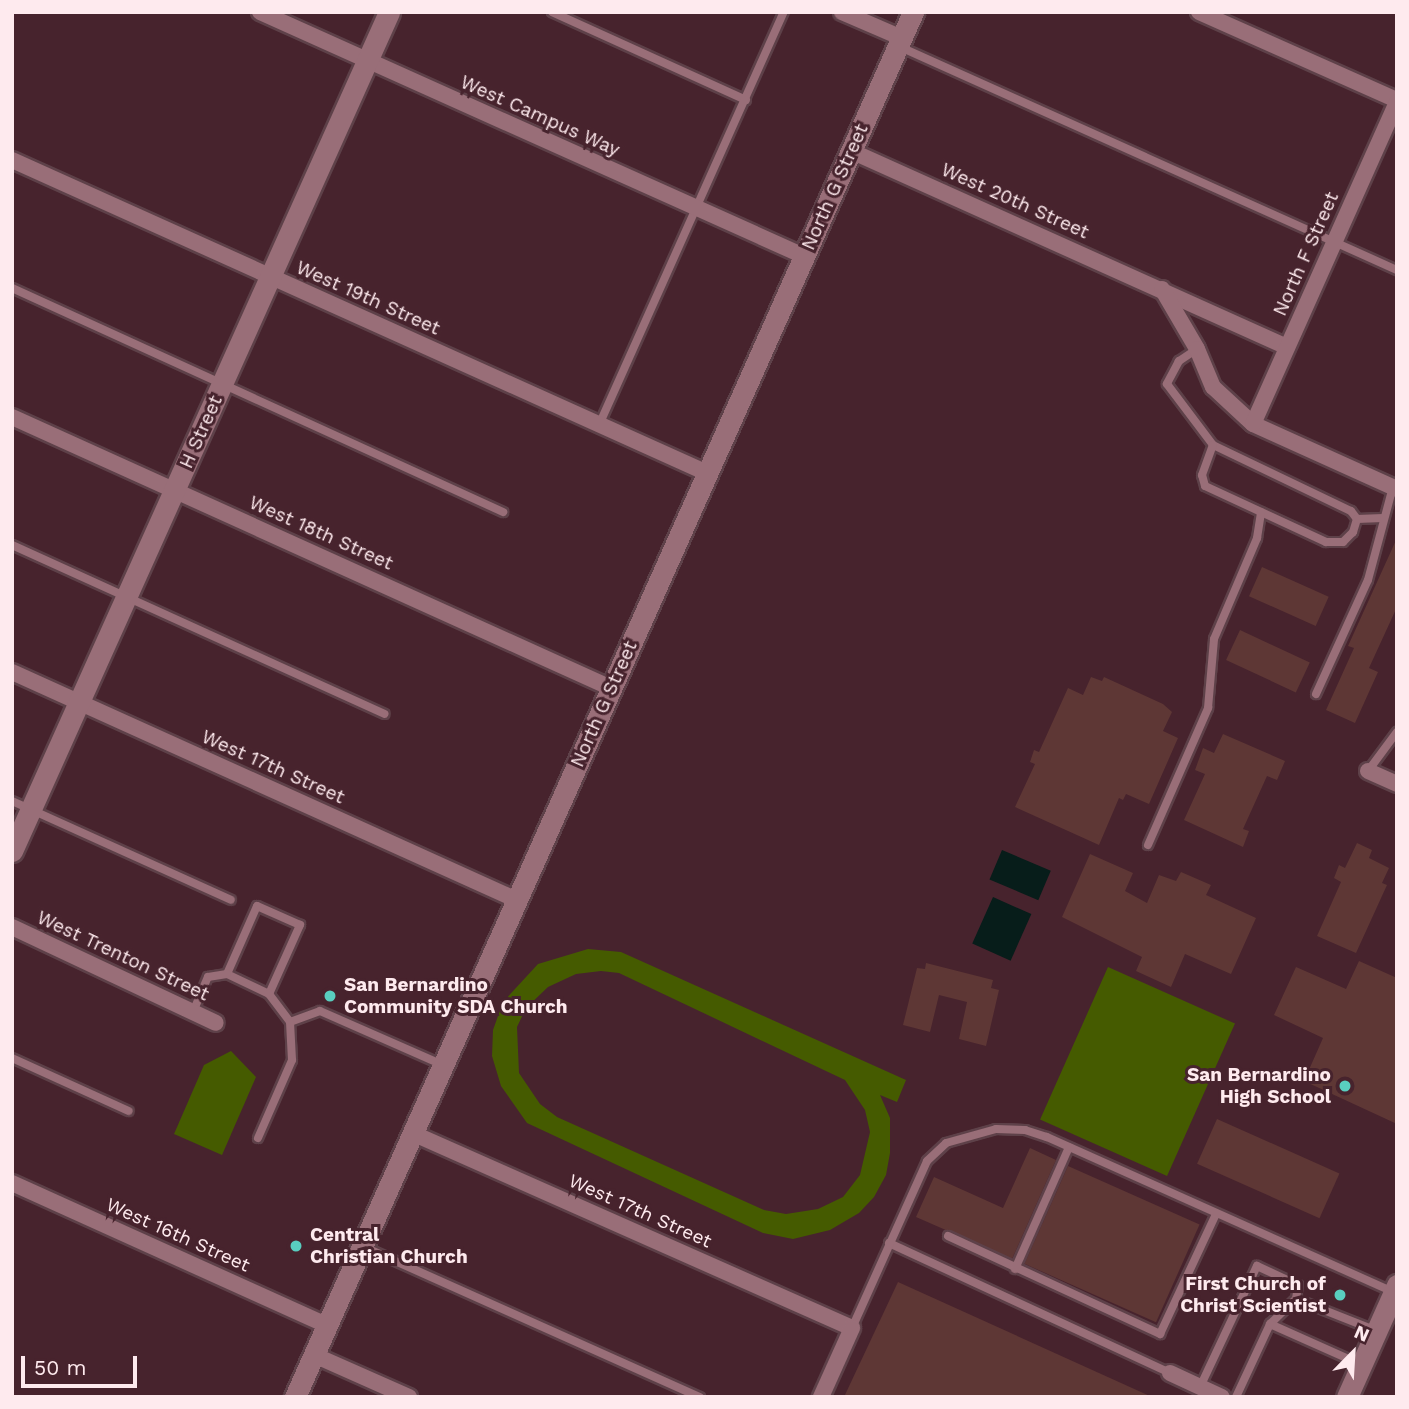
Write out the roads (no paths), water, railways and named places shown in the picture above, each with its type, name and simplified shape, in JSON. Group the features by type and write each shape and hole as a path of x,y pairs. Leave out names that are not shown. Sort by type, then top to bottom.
{"street":[{"name":"West Campus Way","path":"260,12 804,256"},
{"name":"H Street","path":"12,851 22,805 79,702 389,12"},
{"path":"842,12 900,42"},
{"name":"North G Street","path":"295,1397 913,12"},
{"path":"1199,12 1397,101"},
{"name":"North F Street","path":"1253,424 1397,101"},
{"name":"West 20th Street","path":"851,151 1287,347"},
{"name":"West 19th Street","path":"12,160 707,473"},
{"path":"1161,289 1197,349 1213,387 1253,424 1395,488"},
{"name":"West 18th Street","path":"12,417 611,688"},
{"name":"West 17th Street","path":"12,672 517,900"},
{"path":"1368,771 1397,784"},
{"name":"West Trenton Street","path":"12,927 216,1023"},
{"name":"West 17th Street","path":"412,1133 852,1328"},
{"name":"West 16th Street","path":"12,1183 327,1325"},
{"path":"1353,1395 1362,1364 1395,1289"},
{"path":"822,1396 852,1328"},
{"path":"314,1354 409,1397"},
{"path":"1170,1373 1222,1397"}],"lane":[{"path":"552,12 746,100"},
{"path":"600,425 784,12"},
{"path":"900,42 1397,270"},
{"path":"12,288 503,512"},
{"path":"1197,349 1179,361 1167,384 1213,445 1351,511 1357,519"},
{"path":"1213,445 1202,475 1205,486 1326,542 1343,542 1353,532 1357,519"},
{"path":"1317,694 1368,580 1383,518 1395,488"},
{"path":"1147,845 1208,708 1213,639 1257,538 1261,512"},
{"path":"1357,519 1383,518"},
{"path":"12,545 385,714"},
{"path":"1368,771 1397,732"},
{"path":"22,805 232,900"},
{"path":"227,974 257,906 300,925 269,994"},
{"path":"193,1012 208,977 227,974 269,994 290,1022 292,1060 258,1138"},
{"path":"290,1022 320,1011 443,1065"},
{"path":"12,1058 128,1111"},
{"path":"852,1328 928,1161 946,1143 996,1129 1025,1130 1069,1147 1216,1214 1395,1289"},
{"path":"1015,1269 1069,1147"},
{"path":"947,1236 1160,1334 1216,1214"},
{"path":"889,1243 1170,1373"},
{"path":"362,1246 700,1397"},
{"path":"1200,1387 1257,1266 1298,1285 1296,1299 1270,1324 1236,1397"},
{"path":"1296,1299 1377,1331"},
{"path":"1270,1324 1362,1364"}],"place":[{"name":"San Bernardino Community SDA Church","path":"330,996"},
{"name":"San Bernardino High School","path":"1345,1086"},
{"name":"Central Christian Church","path":"296,1246"},
{"name":"First Church of Christ Scientist","path":"1340,1295"}]}
